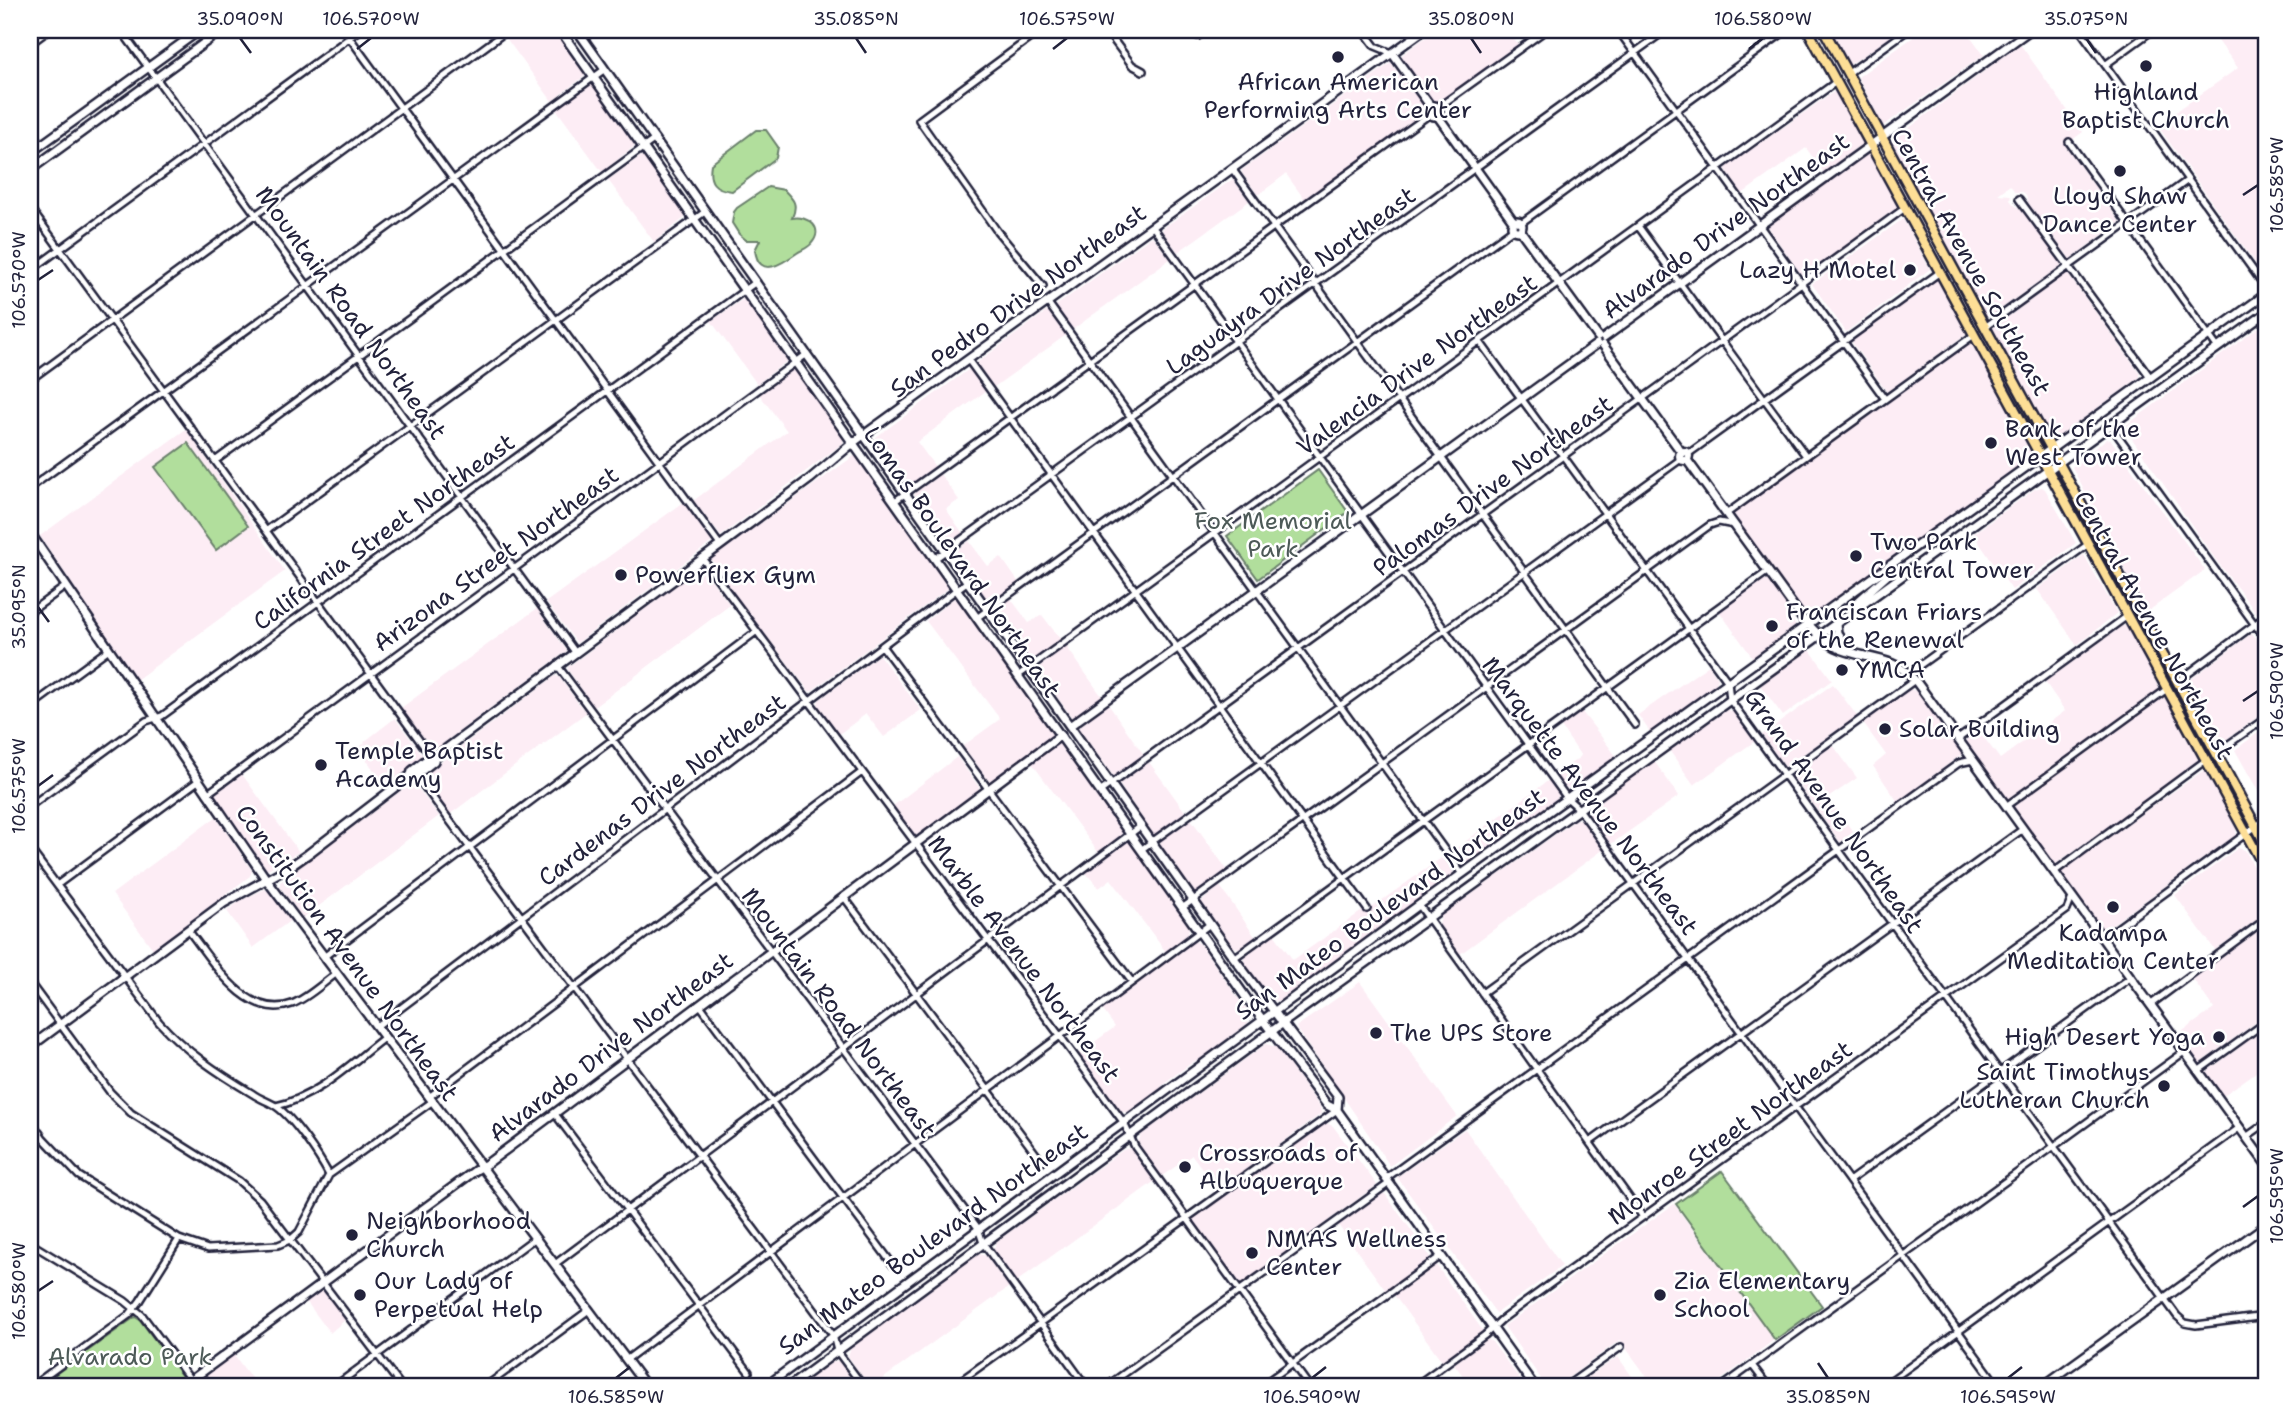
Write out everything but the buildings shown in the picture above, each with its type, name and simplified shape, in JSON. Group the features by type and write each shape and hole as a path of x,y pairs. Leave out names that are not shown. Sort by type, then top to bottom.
{"main road":[{"path":"30,153 200,30"},
{"path":"30,170 222,30"},
{"name":"Lomas Boulevard Northeast","path":"560,30 1263,1021 1327,1105 1337,1110 1534,1386"},
{"name":"Lomas Boulevard Northeast","path":"577,30 1234,958 1338,1097 1337,1110"},
{"name":"San Pedro Drive Northeast","path":"30,1047 224,902 308,854 557,665 811,478 854,443 1424,30"},
{"name":"Central Avenue Northeast","path":"1808,30 2266,870"},
{"name":"Central Avenue Southeast","path":"1824,30 2266,845"},
{"name":"Alvarado Drive Northeast","path":"1071,725 2029,30"},
{"path":"1392,53 1808,624 1834,646 1887,660 1912,676 2266,1164"},
{"name":"San Mateo Boulevard Northeast","path":"766,1386 1419,905 2266,294"},
{"name":"San Mateo Boulevard Northeast","path":"790,1386 1283,1023 2266,313"},
{"name":"Constitution Avenue Northeast","path":"30,533 266,879 536,1238 642,1385"},
{"path":"1853,611 1856,603 1890,573 1890,565"},
{"path":"1836,623 1837,633 1851,652"},
{"name":"Alvarado Drive Northeast","path":"183,1386 193,1383 323,1283 555,1114 1061,735"},
{"path":"2043,1386 2263,1227"}],"street":[{"path":"30,44 49,30"},
{"name":"Mountain Road Northeast","path":"121,30 575,652"},
{"path":"344,30 720,545"},
{"path":"30,271 360,30"},
{"path":"30,380 508,30"},
{"path":"1041,30 919,120 997,231 1043,286"},
{"path":"1106,30 1132,65 1143,71"},
{"path":"1198,36 1207,30"},
{"path":"1363,30 1375,46 1392,53"},
{"path":"895,501 1546,30"},
{"path":"1618,30 1885,399"},
{"name":"Laguayra Drive Northeast","path":"936,558 1666,30"},
{"path":"978,617 1787,30"},
{"path":"1847,74 1909,30"},
{"path":"2080,30 2266,288"},
{"path":"2105,65 2153,30"},
{"path":"30,488 605,69"},
{"name":"Valencia Drive Northeast","path":"1018,675 1836,82"},
{"path":"215,461 654,139"},
{"path":"2069,142 2218,348"},
{"path":"1233,170 1635,725"},
{"path":"1985,327 2188,180"},
{"path":"2019,199 2151,378"},
{"path":"30,208 433,758"},
{"name":"Palomas Drive Northeast","path":"1101,791 1905,208"},
{"path":"267,530 706,211"},
{"path":"1638,226 1806,456"},
{"name":"Marquette Avenue Northeast","path":"1153,227 1567,798 1580,808 1998,1386"},
{"path":"1142,849 1940,272"},
{"name":"California Street Northeast","path":"30,807 146,721 162,716 757,282"},
{"path":"1048,303 1462,874"},
{"path":"1726,514 1974,335"},
{"name":"Grand Avenue Northeast","path":"1480,342 1728,682 1730,700 2178,1317 2185,1323 2196,1325 2266,1316"},
{"name":"Arizona Street Northeast","path":"207,794 807,354"},
{"path":"969,361 1367,909"},
{"path":"2111,426 2266,640"},
{"path":"1182,908 1710,525 1719,522 1734,525"},
{"path":"1482,993 1784,775 2087,545"},
{"name":"Marble Avenue Northeast","path":"702,558 1124,1123 1129,1137 1309,1386"},
{"path":"1234,958 1768,572"},
{"name":"Cardenas Drive Northeast","path":"377,1026 968,581"},
{"path":"30,612 66,586"},
{"path":"2177,682 2266,616"},
{"path":"1958,739 2126,617"},
{"path":"325,956 757,631"},
{"path":"882,646 1132,982"},
{"path":"30,707 108,649"},
{"name":"Mountain Road Northeast","path":"557,665 978,1228 984,1243 1086,1386"},
{"path":"2006,806 2167,689"},
{"path":"2216,753 2266,718"},
{"path":"1959,763 1965,749"},
{"path":"1107,1386 1240,1291 1536,1068 1959,763 1973,760"},
{"path":"2054,872 2206,760"},
{"path":"30,1120 61,1159 79,1176 179,1239 208,1250 278,1245 290,1240 299,1232 329,1175 862,772"},
{"path":"413,774 833,1335 837,1351 863,1386"},
{"path":"57,885 198,781"},
{"path":"2102,939 2266,819"},
{"path":"555,1264 1141,826"},
{"path":"1590,1142 2023,829"},
{"path":"30,849 159,1022 193,1056 276,1106 304,1139 329,1175"},
{"path":"844,897 1042,1162"},
{"path":"2067,910 2072,898"},
{"path":"1419,905 1643,1217"},
{"path":"2067,910 2082,911"},
{"name":"Monroe Street Northeast","path":"1415,1386 1514,1310 2067,910"},
{"path":"2150,1005 2266,919"},
{"path":"626,1360 1210,924"},
{"path":"188,930 233,986 249,999 264,1006 292,1004 337,973"},
{"path":"1849,1181 2130,978"},
{"path":"30,983 110,1093 131,1113 239,1181 260,1200 401,1386"},
{"path":"700,1005 893,1265"},
{"path":"2198,1071 2266,1022"},
{"path":"276,1106 288,1104 308,1094 385,1037"},
{"path":"1723,1386 2184,1052"},
{"path":"953,1386 1337,1110"},
{"path":"555,1114 749,1372"},
{"path":"2246,1137 2266,1123"},
{"path":"1883,1386 2239,1128"},
{"path":"2263,1227 2266,1238"},
{"path":"335,1386 536,1238"},
{"path":"32,1386 134,1309 179,1239"},
{"path":"31,1247 142,1315 193,1383"},
{"path":"1261,1386 1441,1256"},
{"path":"486,1386 589,1310"},
{"path":"1566,1386 1620,1347"},
{"path":"1752,1365 1768,1386"}],"shaded area":[{"path":"517,30 555,30 586,75 552,101 506,38"},
{"path":"1436,30 1507,30 1519,45 1438,104 1434,103 1401,57"},
{"path":"1828,30 1886,30 1891,37 1849,65"},
{"path":"1923,30 1966,30 1984,55 1883,126 1858,77"},
{"path":"2210,30 2266,30 2266,278 2157,125 2238,68"},
{"path":"2020,44 2083,132 2065,145 2120,222 2070,259 2028,203 2026,195 2023,192 2015,192 2010,185 1998,194 2011,195 2010,200 2023,210 2062,265 1991,316 1986,316 1940,236 1892,141"},
{"path":"1391,63 1425,108 1423,115 1305,200 1286,174 1258,195 1242,170"},
{"path":"592,84 636,145 602,172 556,109"},
{"path":"1835,91 1863,141 1862,146 1824,173 1806,148 1742,194 1725,168"},
{"path":"1869,153 1900,209 1892,211 1803,277 1767,226"},
{"path":"641,156 645,157 687,216 654,242 608,180"},
{"path":"1233,179 1249,201 1178,252 1162,231 1163,228"},
{"path":"1903,219 1930,269 1846,332 1812,284"},
{"path":"1151,237 1170,259 1072,330 1056,308 1057,305"},
{"path":"2067,273 2140,373 2140,377 2055,439 2049,436 1992,329"},
{"path":"1935,280 1939,281 1967,333 1887,392 1851,341"},
{"path":"745,298 788,357 787,361 757,384 711,321"},
{"path":"1049,312 1066,335 994,387 978,362"},
{"path":"2266,322 2266,608 2257,614 2213,556 2124,427"},
{"path":"1969,344 1974,344 2031,453 2030,458 1816,613 1807,614 1794,601 1734,518 1734,513"},
{"path":"794,369 843,436 843,443 721,536 693,501 787,431 759,394"},
{"path":"971,370 986,391 917,442 936,468 908,487 876,443 876,437"},
{"path":"186,429 285,571 136,680 40,536"},
{"path":"2106,439 2111,440 2205,570 2147,612 2072,467"},
{"path":"854,456 860,459 950,587 810,692 734,594 711,559"},
{"path":"940,474 959,500 946,509 964,535 949,545 914,494"},
{"path":"2042,487 2076,543 2012,590 1973,534 2035,489"},
{"path":"684,502 712,542 577,643 546,602"},
{"path":"969,541 988,566 1001,557 1019,583 989,602 955,555 956,551"},
{"path":"2084,555 2117,613 2077,645 2037,589"},
{"path":"702,568 730,605 594,707 568,667"},
{"path":"1763,579 1769,581 1788,605 1795,626 1753,658 1719,611"},
{"path":"954,598 959,599 1054,734 993,781 988,780 963,746 1000,719 926,621"},
{"path":"1011,599 1029,623 1042,615 1061,640 1031,661 996,613 997,609"},
{"path":"539,607 540,613 567,651 437,748 431,747 401,708"},
{"path":"2122,626 2127,626 2159,688 2157,691 2009,798 2004,797 1967,744 1967,739 1979,731 2000,759 2065,711 2045,682"},
{"path":"2251,634 2266,652 2266,711 2217,746 2183,685"},
{"path":"1066,646 1103,698 1073,719 1037,669"},
{"path":"1810,650 1832,680 1783,716 1760,685"},
{"path":"879,655 921,710 884,737 866,714 839,734 818,705 819,700"},
{"path":"1709,665 1718,679 1714,687 1650,732 1638,715"},
{"path":"555,676 559,677 587,712 449,815 423,775"},
{"path":"1833,684 1857,716 1785,767 1762,735"},
{"path":"1909,689 1916,691 1962,754 1898,802 1873,766 1886,755 1863,723"},
{"path":"2165,697 2198,757 2197,763 2054,865 2013,810 2014,804"},
{"path":"1108,704 1144,755 1114,777 1078,728"},
{"path":"1727,710 1734,712 1755,741 1694,785 1669,750"},
{"path":"1582,712 1617,757 1570,789 1564,786 1556,775 1581,756 1561,727"},
{"path":"395,718 423,756 386,787 358,748"},
{"path":"2266,727 2266,805 2235,750"},
{"path":"1058,742 1123,831 1098,852 1031,762"},
{"path":"1833,745 1857,778 1828,798 1854,833 1840,842 1792,775"},
{"path":"957,757 979,787 978,792 916,836 893,806"},
{"path":"1654,761 1679,796 1611,844 1589,815 1590,809"},
{"path":"1149,762 1186,813 1156,834 1153,834 1119,784"},
{"path":"2204,770 2236,828 2236,835 2103,931 2060,872"},
{"path":"241,773 299,852 266,870 215,796 215,793"},
{"path":"1549,780 1559,795 1554,803 1470,864 1459,863 1451,852"},
{"path":"410,784 416,786 439,816 303,918 280,887 280,882"},
{"path":"216,817 252,871 250,876 153,949 112,894"},
{"path":"1191,819 1228,871 1195,893 1160,844"},
{"path":"1577,819 1584,821 1604,849 1460,954 1439,925 1441,916"},
{"path":"1128,840 1189,927 1188,935 1166,952 1111,879 1099,888 1085,872"},
{"path":"2238,848 2245,850 2266,889 2266,913 2215,950 2175,895"},
{"path":"1444,856 1453,868 1450,878 1279,1001 1268,996 1244,963 1246,955 1274,934 1293,960"},
{"path":"1220,886 1256,938 1241,948 1233,947 1201,902"},
{"path":"265,889 272,894 291,920 253,948 227,911 240,901"},
{"path":"2266,925 2266,1015 2200,1063 2196,1062 2177,1035 2214,1009 2193,979"},
{"path":"1192,942 1200,944 1248,1012 1248,1023 1164,1083 1159,1091 1135,1109 1122,1112 1078,1054 1115,1027 1102,1009"},
{"path":"1360,982 1457,1116 1390,1166 1296,1027"},
{"path":"2266,1028 2266,1065 2221,1097 2206,1072"},
{"path":"1266,1044 1276,1047 1320,1107 1321,1113 1218,1190 1192,1155 1162,1176 1138,1143 1141,1135"},
{"path":"1326,1123 1333,1126 1377,1185 1240,1283 1193,1219"},
{"path":"1465,1129 1562,1266 1496,1313 1397,1177"},
{"path":"1130,1148 1155,1181 1016,1282 993,1251 996,1242 1123,1150"},
{"path":"1380,1194 1385,1194 1430,1259 1386,1291 1338,1225"},
{"path":"1674,1204 1774,1340 1713,1386 1654,1386 1620,1340 1557,1386 1546,1386 1504,1326"},
{"path":"979,1254 986,1256 1009,1287 873,1386 869,1386 848,1356 851,1348"},
{"path":"1436,1265 1483,1331 1442,1361 1394,1295"},
{"path":"320,1291 324,1292 345,1320 330,1333 306,1301"},
{"path":"1487,1339 1525,1386 1471,1386 1454,1364"},
{"path":"234,1355 257,1386 201,1386 200,1380"},
{"path":"1618,1357 1639,1386 1575,1386"},
{"path":"838,1361 858,1386 800,1386 832,1362"}],"green space":[{"path":"756,130 766,130 778,147 776,158 732,191 717,186 710,176 711,164"},
{"path":"768,187 784,190 794,202 792,218 809,221 816,228 815,238 808,247 772,267 761,265 757,259 755,250 760,240 746,240 732,223 737,208"},
{"path":"188,443 248,526 216,550 155,467"},
{"name":"Fox Memorial Park","path":"1318,470 1348,512 1258,579 1227,536"},
{"path":"1722,1171 1822,1306 1775,1340 1676,1204"},
{"name":"Alvarado Park","path":"135,1317 181,1375 183,1379 176,1386 39,1386"}],"place":[{"name":"African American Performing Arts Center","path":"1338,57"},
{"name":"Highland Baptist Church","path":"2146,66"},
{"name":"Lloyd Shaw Dance Center","path":"2120,171"},
{"name":"Lazy H Motel","path":"1910,270"},
{"name":"Bank of the West Tower","path":"1991,443"},
{"name":"Two Park Central Tower","path":"1856,556"},
{"name":"Powerfliex Gym","path":"621,575"},
{"name":"Franciscan Friars of the Renewal","path":"1772,626"},
{"name":"YMCA","path":"1842,670"},
{"name":"Solar Building","path":"1885,729"},
{"name":"Temple Baptist Academy","path":"321,765"},
{"name":"Kadampa Meditation Center","path":"2113,907"},
{"name":"The UPS Store","path":"1376,1033"},
{"name":"High Desert Yoga","path":"2219,1037"},
{"name":"Saint Timothys Lutheran Church","path":"2164,1086"},
{"name":"Crossroads of Albuquerque","path":"1185,1167"},
{"name":"Neighborhood Church","path":"352,1235"},
{"name":"NMAS Wellness Center","path":"1252,1253"},
{"name":"Our Lady of Perpetual Help","path":"360,1295"},
{"name":"Zia Elementary School","path":"1660,1295"}]}
